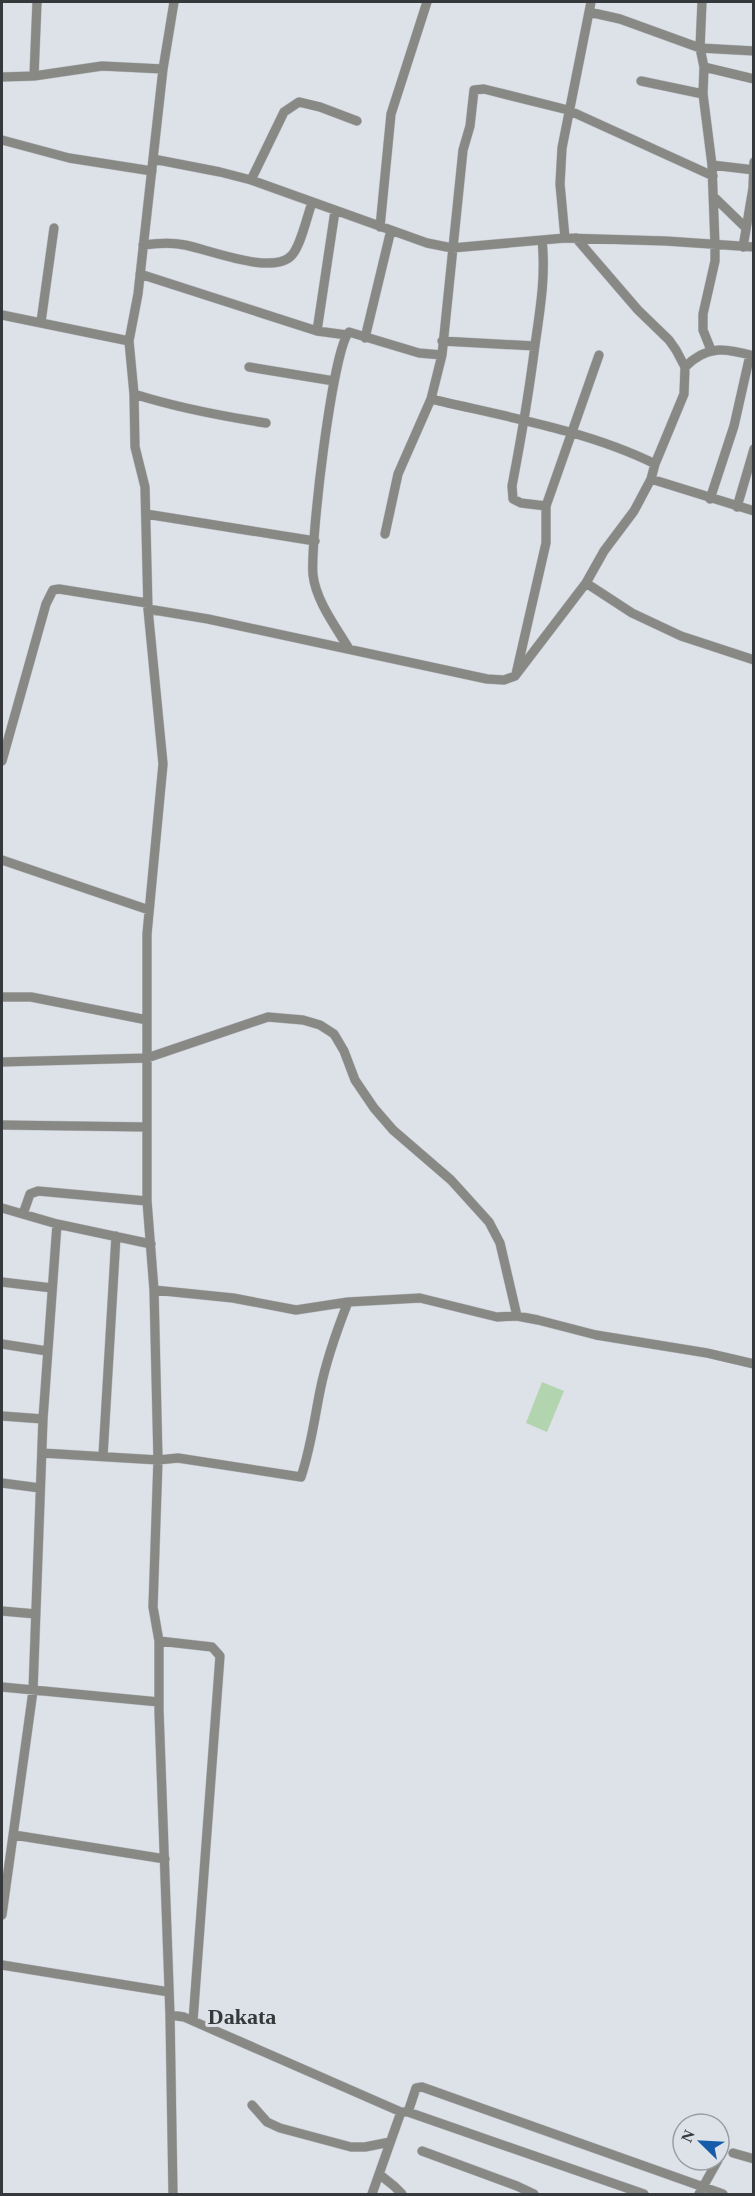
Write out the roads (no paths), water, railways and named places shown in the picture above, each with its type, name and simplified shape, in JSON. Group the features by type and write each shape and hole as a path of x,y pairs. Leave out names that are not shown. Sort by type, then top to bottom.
{"street":[{"path":"34,76 37,2"},
{"path":"174,2 140,274 129,341 134,394 135,447 145,487 148,606 163,764 147,934 147,1201 154,1290 158,1460 153,1607 159,1641 174,2194"},
{"path":"380,227 392,114 427,2"},
{"path":"565,238 560,184 562,148 591,2"},
{"path":"702,2 700,48 704,67 703,94 713,176 715,245 715,261 703,314 703,330 711,350"},
{"path":"589,12 620,19 700,48 753,51"},
{"path":"2,77 34,76 102,66 164,69"},
{"path":"704,67 753,79"},
{"path":"641,81 703,94"},
{"path":"385,534 398,474 431,399 442,356 463,150 470,126 474,90 484,89 568,110 713,176"},
{"path":"252,180 284,112 299,102 357,121"},
{"path":"2,140 69,158 152,171"},
{"path":"153,159 252,180 427,243 452,248 565,238 666,241 753,247"},
{"path":"712,165 753,167 753,188 743,248"},
{"path":"713,196 746,228"},
{"path":"143,245 166,242 184,244 251,261 282,263 295,253 312,202"},
{"path":"317,331 335,211"},
{"path":"41,322 54,228"},
{"path":"365,338 391,230"},
{"path":"2,761 46,604 53,590 59,589 487,679 504,680 515,676 586,584 604,551 634,511 651,479 684,394 685,367 669,340 638,310 576,238"},
{"path":"542,240 544,275 524,421 512,486 513,499 521,503 546,507"},
{"path":"140,274 317,331 347,335 350,332 419,354 442,356"},
{"path":"2,315 129,341"},
{"path":"347,335 334,381 321,479 313,575 318,592 349,649"},
{"path":"442,341 535,346"},
{"path":"685,367 697,356 711,350 752,356 734,426 710,499"},
{"path":"515,676 546,543 546,507 599,355"},
{"path":"249,367 334,381"},
{"path":"134,394 200,413 266,423"},
{"path":"431,399 626,449 655,464"},
{"path":"736,507 753,449"},
{"path":"651,479 753,511"},
{"path":"146,514 315,541"},
{"path":"586,584 632,613 681,636 753,660"},
{"path":"2,860 149,910"},
{"path":"2,997 31,997 147,1020"},
{"path":"2,1062 147,1058 268,1017 303,1020 320,1025 334,1034 367,1100 393,1130 451,1180 489,1222 500,1243 517,1316"},
{"path":"2,1125 147,1127"},
{"path":"23,1214 30,1194 38,1191 147,1201"},
{"path":"2,1208 57,1224 151,1244"},
{"path":"2,1915 33,1691 43,1419 57,1224"},
{"path":"103,1456 116,1236"},
{"path":"2,1282 52,1288"},
{"path":"154,1290 233,1298 296,1310 348,1302 420,1298 496,1317 517,1316 596,1335 707,1353 753,1364"},
{"path":"42,1453 158,1460 178,1458 301,1477 312,1442 325,1372 348,1302"},
{"path":"2,1344 47,1351"},
{"path":"2,1416 43,1419"},
{"path":"2,1484 40,1488"},
{"path":"2,1611 36,1614"},
{"path":"159,1641 212,1647 220,1656 193,2020"},
{"path":"2,1687 159,1702"},
{"path":"14,1835 165,1859"},
{"path":"2,1965 169,1992"},
{"path":"170,2015 193,2020 404,2112 644,2194"},
{"path":"372,2194 390,2142 404,2112 416,2088 422,2087 701,2191 723,2194"},
{"path":"252,2105 267,2122 280,2128 351,2147 390,2142"},
{"path":"422,2151 534,2194"},
{"path":"733,2153 753,2159"},
{"path":"701,2191 711,2172"},
{"path":"379,2174 402,2194"}],"district":[{"name":"Dakata","path":"242,2016"}]}
